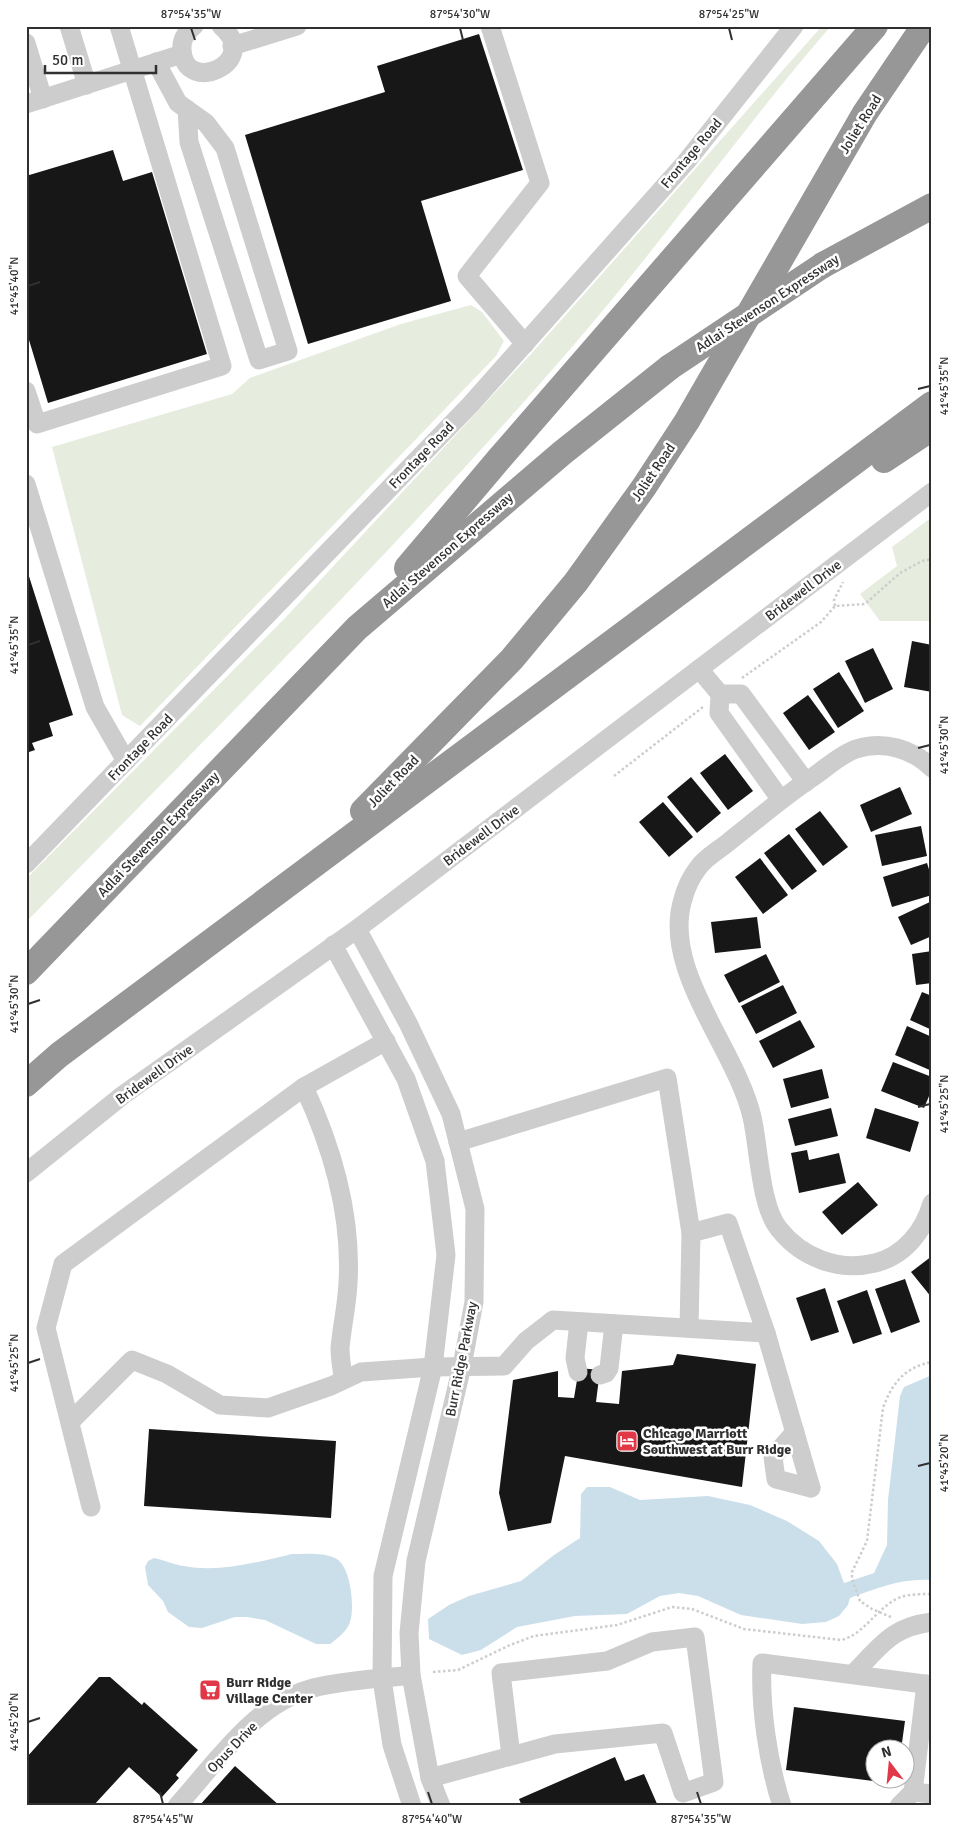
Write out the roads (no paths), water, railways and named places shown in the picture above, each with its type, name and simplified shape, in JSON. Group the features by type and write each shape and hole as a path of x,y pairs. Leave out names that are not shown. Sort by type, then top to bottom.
{"highway":[{"path":"357,628 499,459 875,26"},
{"name":"Joliet Road","path":"312,865 512,659 576,582 644,487 687,422 864,113 924,26"},
{"name":"Adlai Stevenson Expressway","path":"26,972 357,628 562,453 670,367 823,265 932,206"},
{"path":"26,1084 59,1055 312,865 932,404"},
{"path":"742,546 796,518 932,428"},
{"path":"26,950 106,887"},
{"path":"26,1099 59,1055"}],"street":[{"path":"69,26 87,85"},
{"path":"26,392 37,424 222,366 119,26"},
{"path":"194,26 184,37 182,54 191,68 207,73 215,72 228,62 232,46 231,38 221,26"},
{"path":"232,46 297,26"},
{"path":"490,26 540,183 467,276 525,344"},
{"name":"Frontage Road","path":"28,856 126,761 471,404 686,162 794,26"},
{"path":"26,43 35,102 182,54"},
{"path":"156,62 178,103 187,109 206,123 225,148 288,351 259,360 189,142 187,109"},
{"path":"26,484 95,707 126,761"},
{"name":"Bridewell Drive","path":"26,1173 123,1095 357,929 932,492"},
{"path":"699,669 720,694 719,713 781,800"},
{"path":"720,694 741,694 806,782"},
{"path":"932,768 921,758 908,751 886,746 854,749 781,800 699,866 689,883 679,918 681,950 690,980 744,1089 756,1135 768,1206 777,1227 794,1246 816,1258 838,1265 863,1266 882,1261 901,1251 922,1228 932,1203"},
{"name":"Burr Ridge Parkway","path":"357,929 408,1023 452,1114 474,1208 474,1302 462,1366 416,1561 409,1633 411,1675 430,1778 442,1806"},
{"name":"Burr Ridge Parkway","path":"333,945 406,1079 435,1161 446,1255 433,1367 383,1576 382,1679 392,1745 412,1806"},
{"path":"92,1507 46,1328 64,1264 304,1087 386,1041"},
{"path":"458,1142 668,1078 691,1233 689,1328"},
{"path":"304,1087 333,1158 343,1203 348,1244 348,1283 340,1350 343,1378"},
{"path":"691,1233 728,1223 766,1333 795,1432"},
{"path":"70,1422 132,1360 167,1374 220,1405 268,1408 331,1386 343,1378 361,1372 433,1367 504,1366 526,1341 553,1320 766,1333"},
{"path":"578,1372 575,1358 579,1322"},
{"path":"600,1375 606,1373 609,1368 614,1324"},
{"path":"853,1674 895,1632 902,1628 932,1622"},
{"path":"430,1778 556,1744 663,1733 686,1799 714,1782 695,1637 652,1642 607,1661 501,1673 511,1756"},
{"path":"782,1806 771,1768 762,1687 762,1662 929,1684 913,1792 899,1806"},
{"name":"Opus Drive","path":"177,1806 243,1733 272,1708 312,1688 411,1675"},
{"path":"913,1792 932,1794"}],"water":[{"path":"932,1375 932,1580 900,1582 850,1598 848,1605 839,1616 826,1622 802,1624 741,1615 698,1596 679,1593 660,1596 627,1614 575,1616 517,1627 481,1650 462,1655 429,1639 428,1619 449,1605 469,1596 521,1581 554,1555 580,1538 581,1494 587,1487 610,1487 640,1500 708,1496 750,1505 787,1521 819,1541 837,1564 844,1583 874,1573 887,1545 888,1500 900,1396 904,1387"},
{"path":"292,1554 330,1556 340,1562 345,1569 352,1597 350,1622 339,1637 330,1644 316,1644 265,1620 247,1617 235,1617 202,1628 189,1627 168,1612 163,1601 148,1585 145,1567 148,1561 154,1558 197,1568 211,1568 238,1566"}],"place":[{"name":"Chicago Marriott Southwest at Burr Ridge","path":"627,1441"},
{"name":"Burr Ridge Village Center","path":"210,1690"}]}
